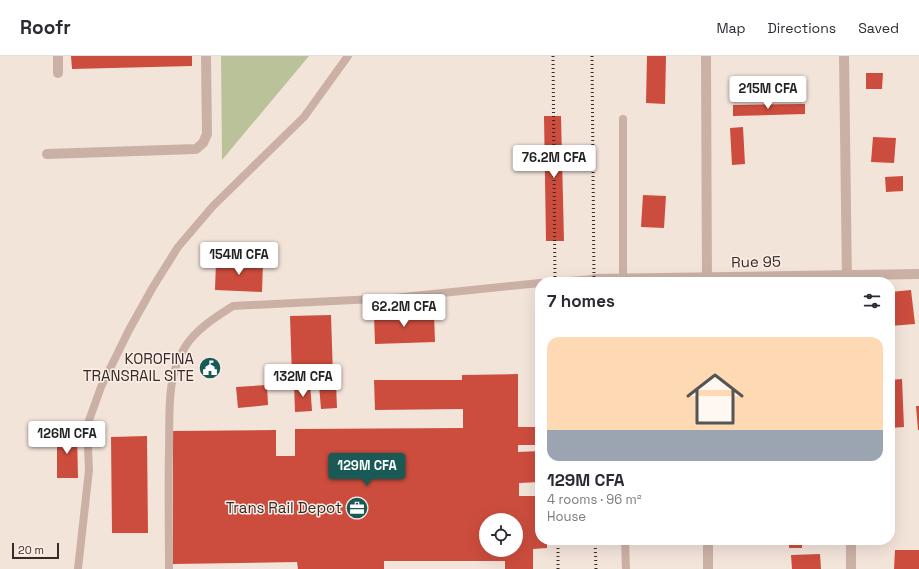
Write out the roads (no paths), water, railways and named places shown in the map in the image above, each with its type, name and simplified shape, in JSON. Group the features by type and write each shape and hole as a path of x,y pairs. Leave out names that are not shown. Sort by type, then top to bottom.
{"street":[{"path":"58,56 58,73"},
{"path":"47,154 196,149 203,143 207,134 206,56"},
{"path":"706,56 707,277"},
{"path":"844,56 847,277"},
{"name":"Rue 95","path":"876,277 919,274"},
{"path":"708,545 708,569"},
{"path":"851,545 851,569"}],"lane":[{"path":"78,569 89,470 87,426 101,387 129,330 153,286 178,247 213,206 304,117 348,56"},
{"path":"623,119 623,277"},
{"path":"169,569 168,485 170,396 176,367 185,346 212,319 233,306 394,298 535,284"},
{"path":"625,545 626,569"}],"railway":[{"path":"553,56 555,277"},
{"path":"592,56 594,277"},
{"path":"558,545 558,569"},
{"path":"595,545 596,569"}],"place":[{"name":"KOROFINA TRANSRAIL SITE","path":"210,368"},
{"name":"Trans Rail Depot","path":"357,508"}]}
